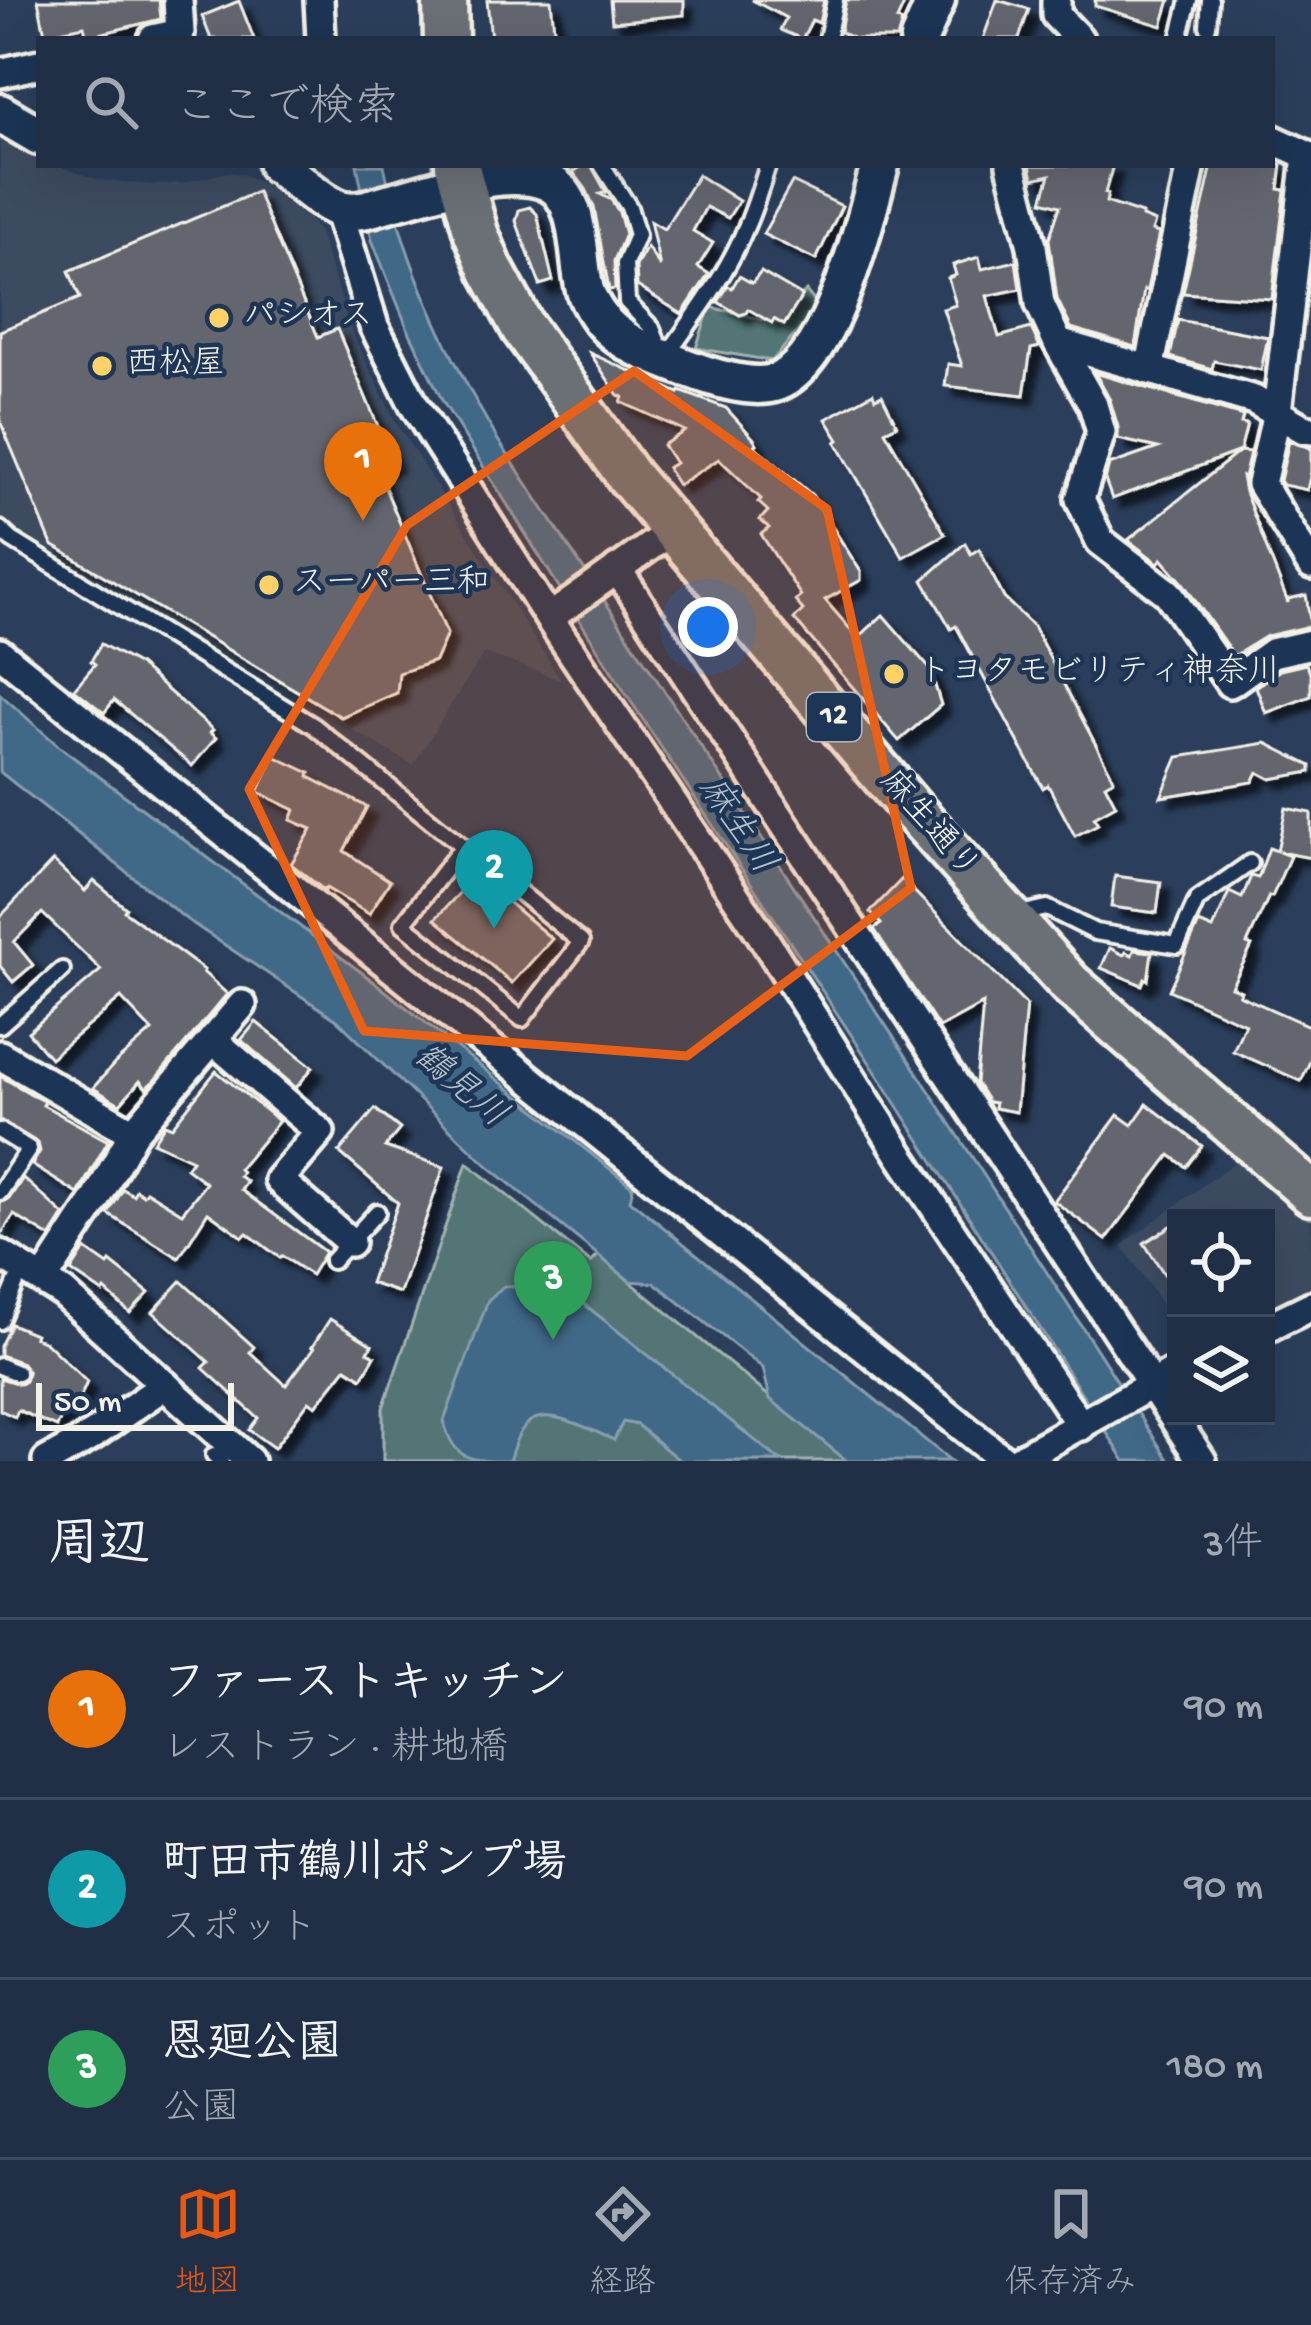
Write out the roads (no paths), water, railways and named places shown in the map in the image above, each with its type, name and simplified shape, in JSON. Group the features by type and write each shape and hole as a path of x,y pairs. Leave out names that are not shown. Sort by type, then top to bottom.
{"main road":[{"path":"445,0 446,36"},
{"name":"麻生通り","path":"459,175 476,233 523,328 629,477 909,806 1070,984 1310,1188"}],"street":[{"path":"167,36 181,33 178,0"},
{"path":"319,0 321,36"},
{"path":"920,36 936,0"},
{"path":"0,73 36,65"},
{"path":"0,113 36,134"},
{"path":"1275,140 1309,156 1277,412 1261,484 1311,565"},
{"path":"286,168 341,210 362,211 411,197 459,175 544,180 559,188 568,201 585,290 599,317 621,338 716,379 767,385 791,376 807,360 842,293 879,168"},
{"path":"1012,168 1032,246 1040,304 1094,405 1101,432 1079,500 1100,541 1168,593 1230,683 1272,653 1311,644"},
{"path":"1149,370 1190,168"},
{"path":"341,210 374,326 414,405 556,612 901,1156 1084,1423"},
{"path":"1058,343 1254,400 1311,430"},
{"path":"556,612 674,530"},
{"path":"610,575 1157,1381 1202,1461"},
{"path":"0,653 1005,1461"},
{"path":"233,1459 165,1385 22,1266 97,1198 133,1133 242,1005"},
{"path":"212,1040 320,1132 279,1180 341,1251"},
{"path":"0,1055 133,1133"},
{"path":"1275,1324 1311,1306"},
{"path":"1016,1461 1157,1381"},
{"path":"47,1461 165,1385"}],"lane":[{"path":"828,36 835,0"},
{"path":"1181,36 1190,0"},
{"path":"1208,26 1210,0"},
{"path":"604,168 629,207 637,235 625,264 627,302 652,328 664,359"},
{"path":"664,359 728,262 746,228 767,168"},
{"path":"0,529 314,726 463,846 581,942 522,1019 403,924 463,846"},
{"path":"1009,916 1047,908 1095,932 1177,945 1197,900 1250,863"},
{"path":"0,1025 62,970"},
{"path":"0,1131 29,1149 0,1192"},
{"path":"341,1251 377,1212"},
{"path":"0,1321 22,1266"},
{"path":"0,1366 17,1373"}],"water":[{"name":"麻生川","path":"358,168 385,168 429,307 498,440 1169,1461 1125,1461 624,691 443,402 372,240"},
{"name":"鶴見川","path":"0,694 61,748 373,981 633,1187 630,1200 951,1461 847,1461 770,1399 763,1368 655,1283 630,1281 489,1167 337,1020 186,919 0,772"},
{"path":"504,1286 536,1289 561,1308 569,1292 781,1461 680,1461 637,1425 623,1422 614,1440 570,1421 546,1417 524,1428 509,1461 466,1456 453,1444 444,1421 488,1300"}],"place":[{"name":"パシオス","path":"219,318"},
{"name":"西松屋","path":"102,366"},
{"name":"ファーストキッチン","path":"363,521"},
{"name":"スーパー三和","path":"269,585"},
{"name":"トヨタモビリティ神奈川","path":"894,674"},
{"name":"町田市鶴川ポンプ場","path":"494,929"},
{"name":"恩廻公園","path":"553,1340"}]}
